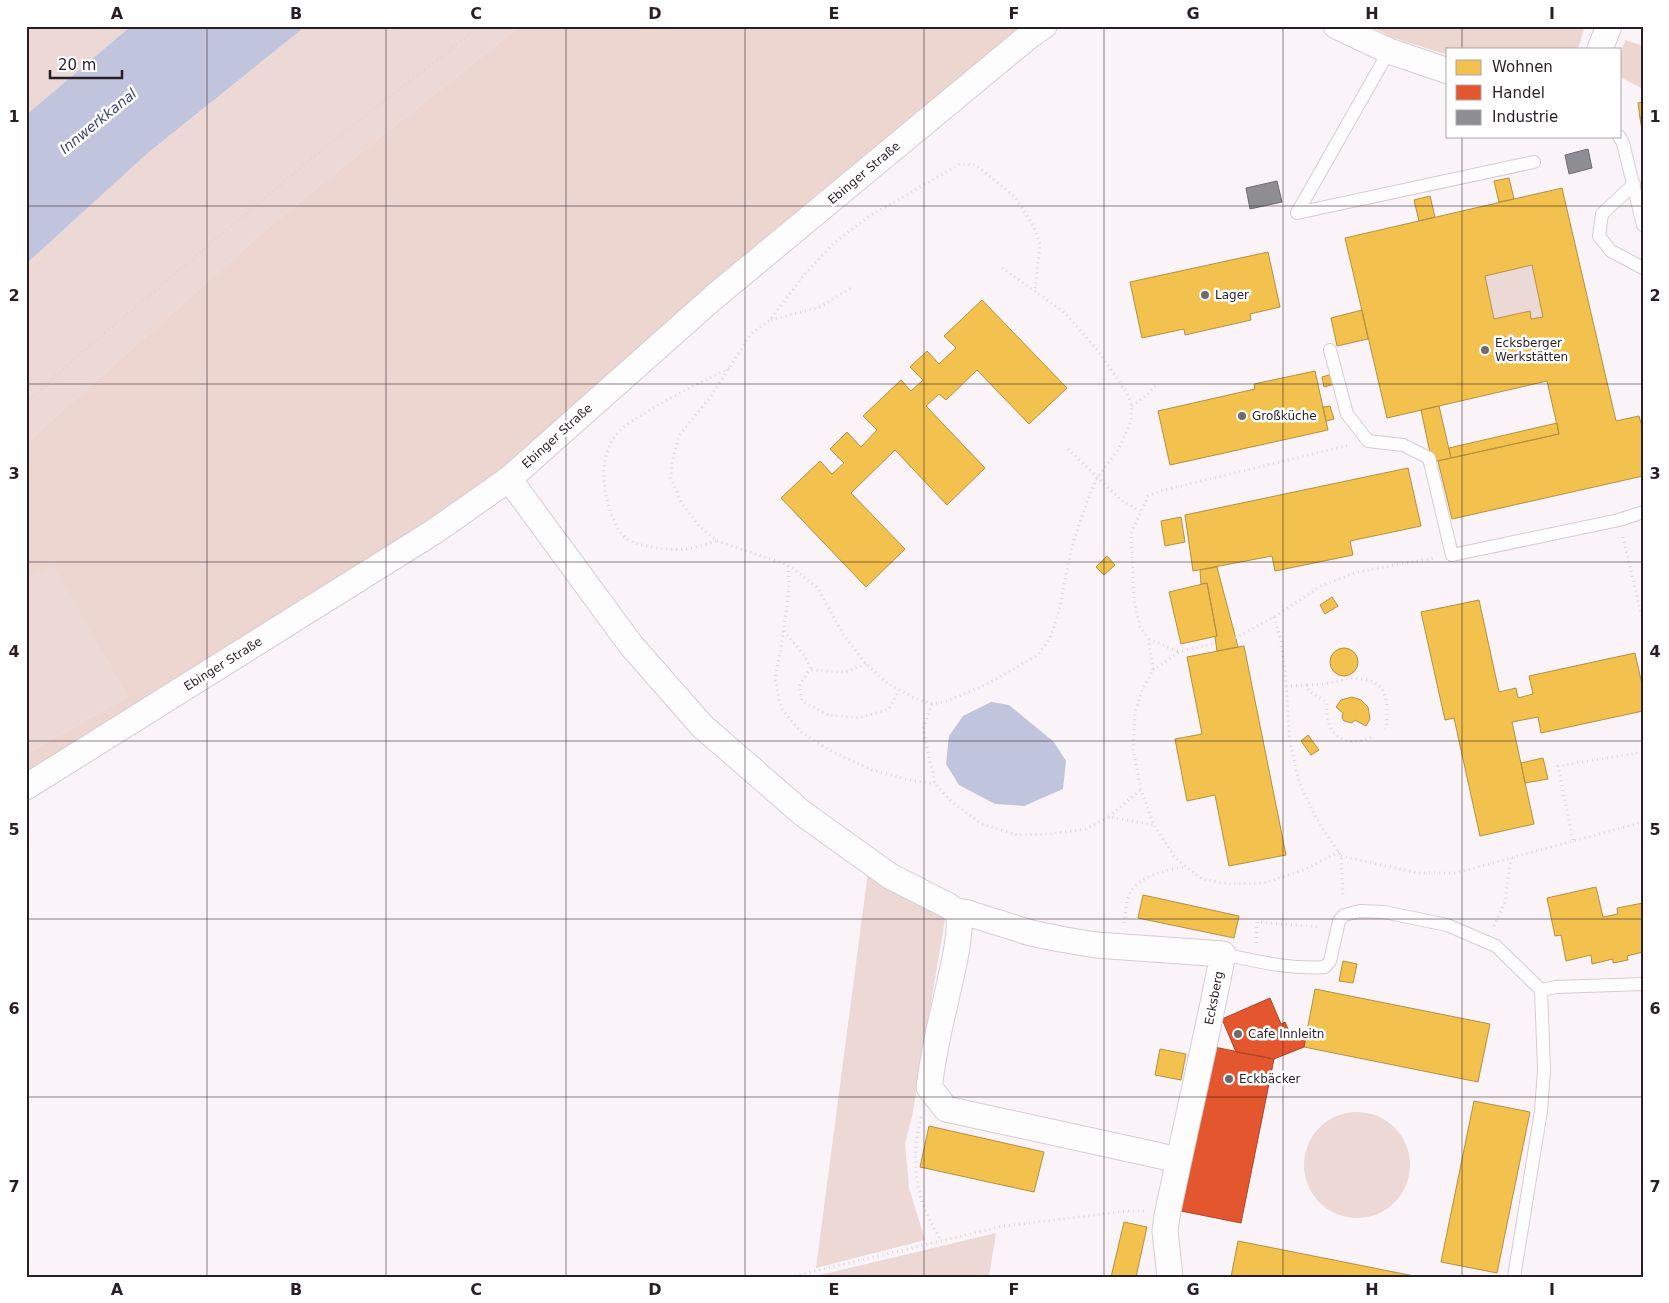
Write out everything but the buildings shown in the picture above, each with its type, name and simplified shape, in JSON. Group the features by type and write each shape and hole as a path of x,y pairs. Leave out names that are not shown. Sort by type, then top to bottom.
{"street":[{"name":"Ebinger Straße","path":"26,787 435,531 509,480 714,297 1028,37 1044,26"},
{"path":"1336,26 1389,51 1446,70"},
{"name":"Ecksberg","path":"509,480 631,645 702,726 810,818 890,876 959,912 1031,933 1078,942 1121,947 1223,954 1209,1028 1192,1095 1167,1216 1165,1230 1170,1277"},
{"path":"959,912 960,924 952,973 936,1041 929,1087 946,1109 1178,1161"}],"lane":[{"path":"1389,51 1297,213 1534,162"},
{"path":"1620,138 1636,179 1643,225"},
{"path":"1636,179 1602,214 1599,236 1610,251 1643,268"},
{"path":"1330,350 1348,414 1368,441 1403,445 1429,458 1452,555 1620,520 1643,512"},
{"path":"1223,954 1255,961 1307,968 1325,967 1330,961 1340,921 1344,915 1360,911 1384,912 1447,925 1496,946 1541,990 1544,1070 1541,1111 1514,1277"},
{"path":"1541,990 1643,984"}],"path":[{"path":"26,403 80,354 314,156 480,26"},
{"path":"1002,268 1064,312 1098,351 1127,393 1132,406 1131,421 1118,450 1097,478 1086,504 1072,546 1058,615 1050,638 1038,655 985,686 947,701 932,704 914,698 887,683 866,664 843,634 817,587 788,566 717,541 699,526 681,502 671,478 672,463 679,435 709,399 751,334 770,320 805,274 834,244 868,217 960,164 976,165 1015,197 1032,225 1040,244 1036,292"},
{"path":"770,320 820,307 851,288"},
{"path":"717,541 684,549 647,547 627,538 617,526 608,504 604,485 604,469 606,456 613,438 628,424 672,396 730,368"},
{"path":"1132,406 1147,395 1158,383"},
{"path":"1153,670 1148,638 1140,627 1134,601 1131,533 1148,496 1164,490 1368,441"},
{"path":"1068,449 1121,500 1140,511"},
{"path":"1620,520 1643,622"},
{"path":"1235,638 1274,617 1321,586 1356,572 1452,555"},
{"path":"788,566 789,584 784,631 775,679 781,708 801,732 831,751 872,770 909,780 935,784"},
{"path":"1274,617 1281,641 1290,742 1299,782 1316,820 1340,854 1344,915"},
{"path":"784,631 804,655 812,670"},
{"path":"1148,638 1179,652"},
{"path":"1216,643 1179,652 1153,670 1142,690 1135,713 1133,749 1141,790 1154,825 1176,860 1202,879 1229,884 1264,883 1340,854 1360,862 1418,873 1456,873 1643,822"},
{"path":"866,664 845,672 812,670 808,672 799,686 802,701 828,715 859,718 889,708 899,690"},
{"path":"1286,686 1325,684 1350,678 1370,680 1382,688 1387,703 1385,729"},
{"path":"1307,685 1310,691 1327,702 1328,725 1336,734 1348,742 1360,742 1372,737"},
{"path":"932,704 923,729 935,784 953,803 982,824 1017,835 1049,834 1086,828 1109,817 1141,790"},
{"path":"1573,840 1558,766 1643,752"},
{"path":"1109,817 1154,825"},
{"path":"1487,942 1504,902 1510,858"},
{"path":"1121,947 1128,897 1138,883 1161,870 1185,867"},
{"path":"1255,961 1257,922 1306,925"},
{"path":"929,1087 916,1138 915,1173 921,1199 933,1228 942,1241"},
{"path":"790,1277 1004,1226 1129,1211 1148,1211 1167,1216"}],"shaded area":[{"path":"26,26 131,26 26,115"},
{"path":"306,26 520,26 263,232 26,443 26,264 149,152"},
{"path":"520,26 1023,26 513,465 441,518 26,774 26,754 127,697 53,565 26,579 26,443 263,232"},
{"path":"1371,26 1585,26 1578,48 1446,48 1446,54 1391,37"},
{"path":"1625,40 1643,46 1643,89 1622,78 1622,49"},
{"path":"1532,265 1543,317 1531,319 1529,311 1494,319 1485,276"},
{"path":"53,564 127,697 26,754 26,579"},
{"path":"868,872 946,913 912,1117 905,1143 909,1188 925,1240 816,1268"},
{"path":"1357,1112 1377,1116 1394,1128 1406,1145 1410,1165 1406,1185 1394,1202 1377,1214 1357,1218 1337,1214 1320,1202 1308,1185 1304,1165 1308,1145 1320,1128 1337,1116"},
{"path":"996,1233 989,1277 812,1277"}],"water":[{"name":"Innwerkkanal","path":"131,26 306,26 149,152 26,264 26,115"},
{"path":"991,702 1009,705 1054,742 1066,761 1063,789 1024,806 995,804 959,785 946,764 949,736 963,716"}],"place":[{"name":"Lager","path":"1205,295"},
{"name":"Ecksberger Werkstätten","path":"1485,350"},
{"name":"Großküche","path":"1242,416"},
{"name":"Cafe Innleitn","path":"1238,1034"},
{"name":"Eckbäcker","path":"1229,1079"}]}
